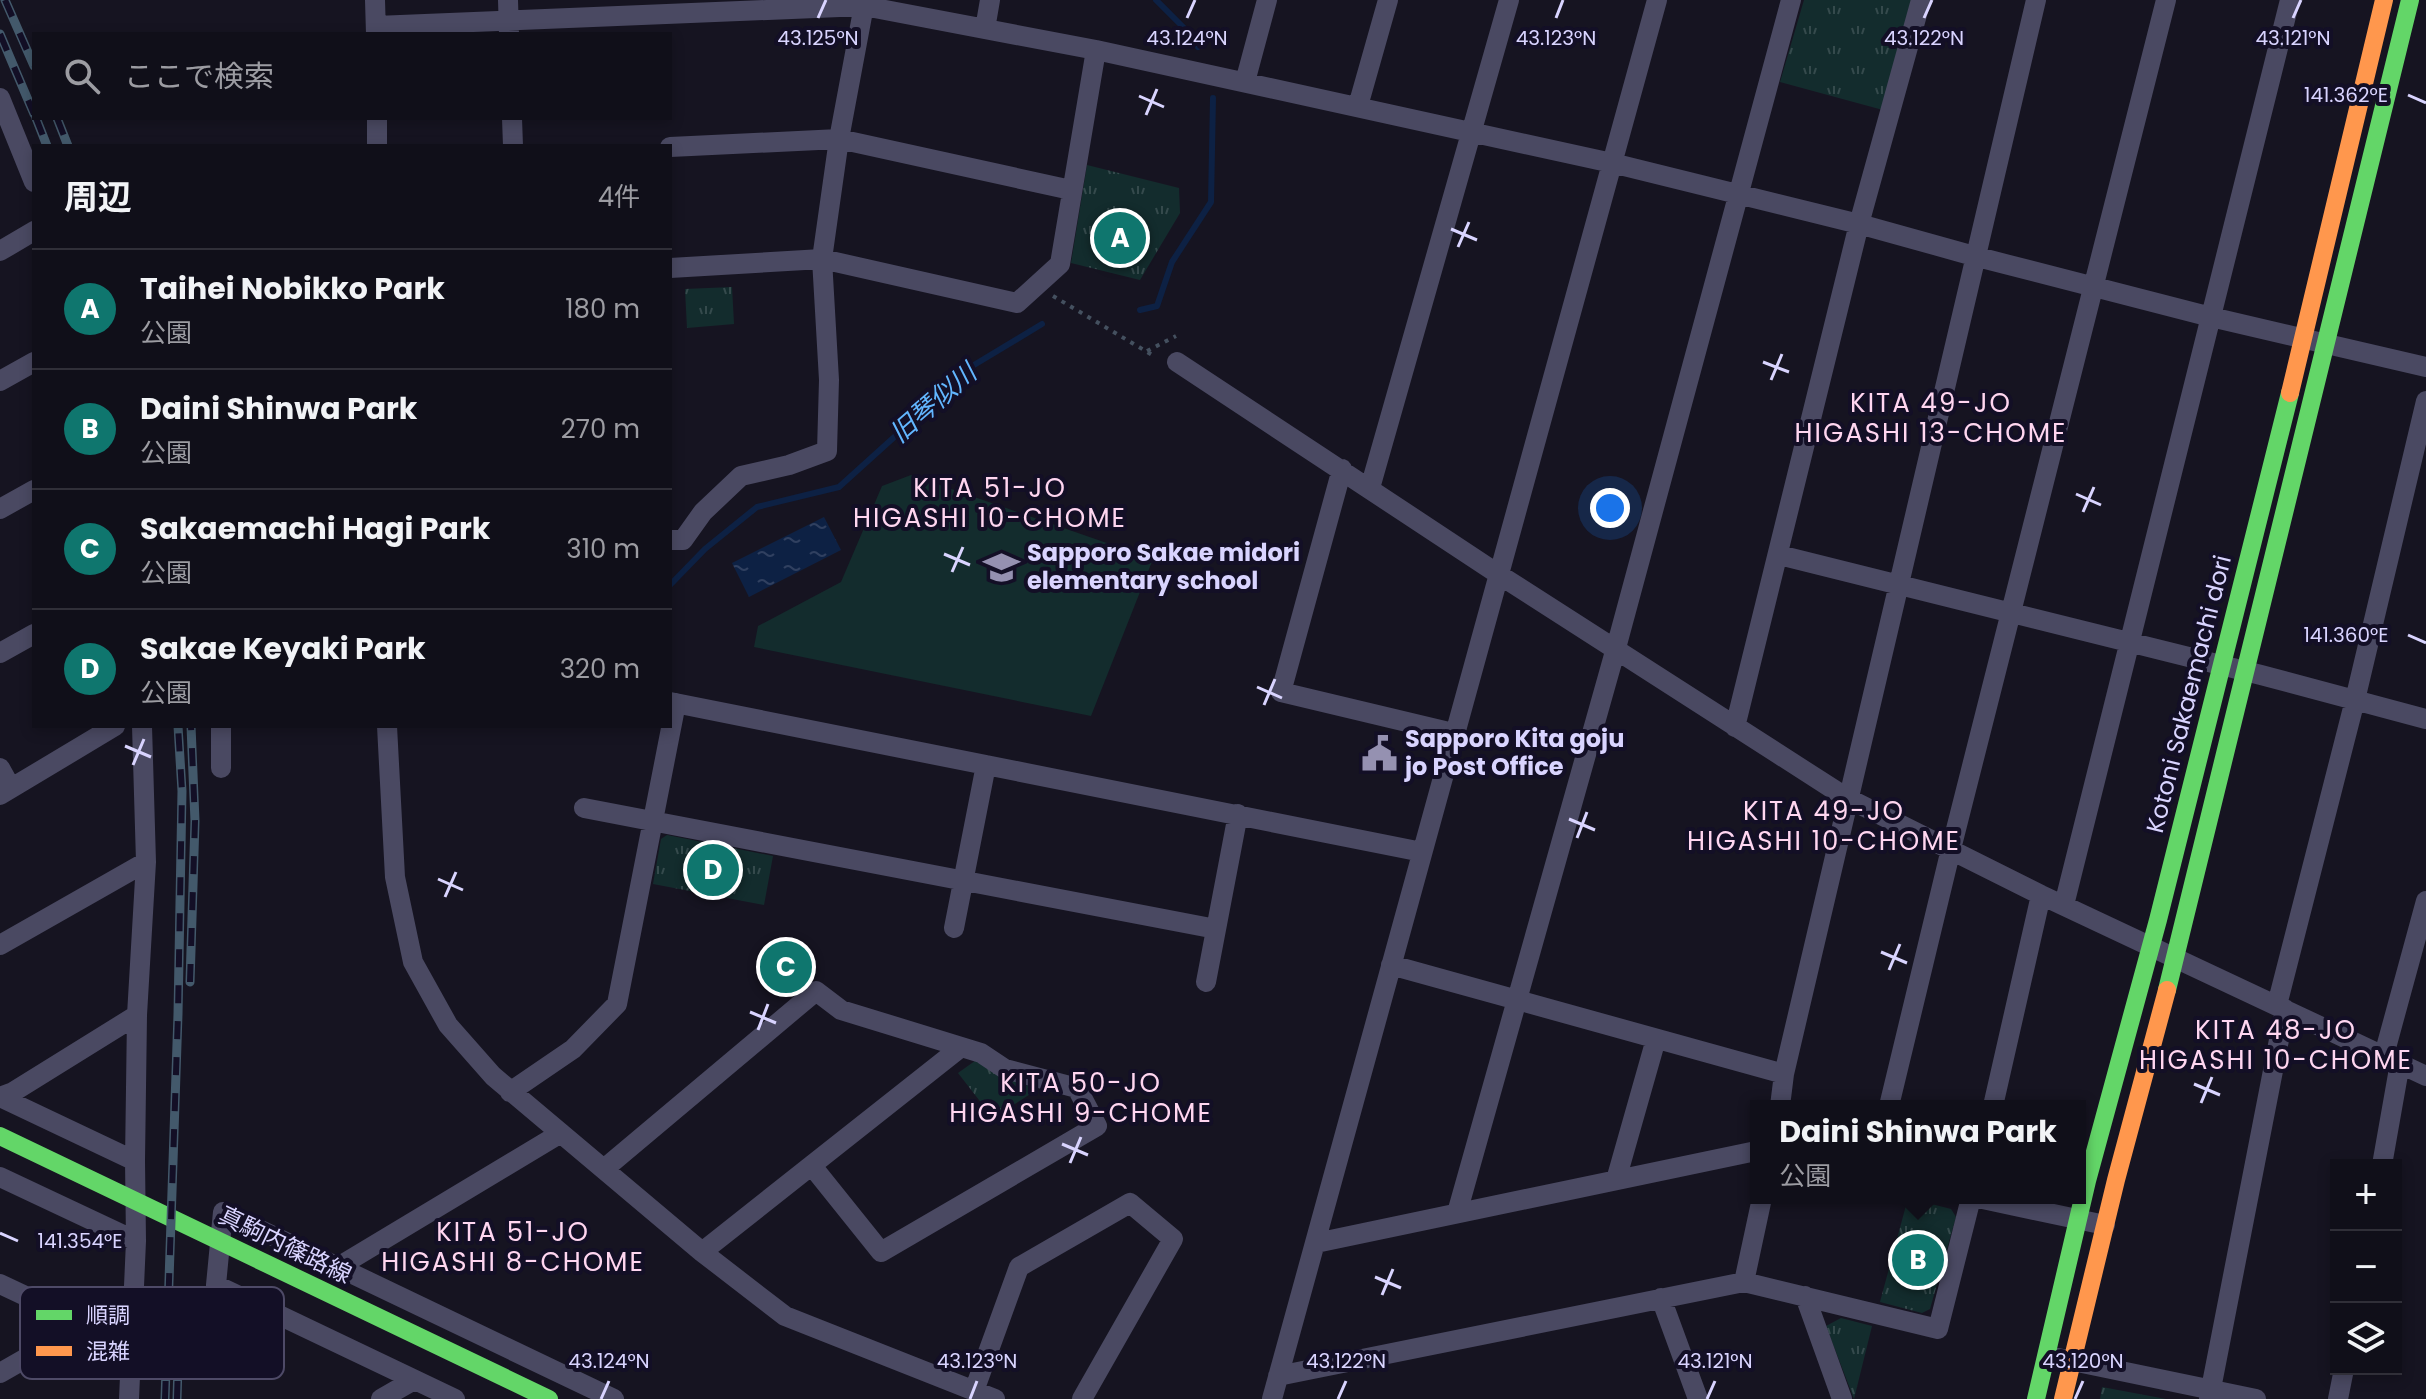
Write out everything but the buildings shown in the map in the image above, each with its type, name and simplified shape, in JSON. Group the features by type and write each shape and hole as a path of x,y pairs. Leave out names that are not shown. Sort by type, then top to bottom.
{"street":[{"path":"375,0 376,30 508,28 770,5 864,3 1358,106 1612,163 1859,224 2211,317 2426,367"},
{"path":"508,0 508,28"},
{"path":"985,29 990,0"},
{"path":"1245,82 1267,0"},
{"path":"1358,106 1388,0"},
{"path":"1370,488 1509,0"},
{"path":"1272,1399 1657,0"},
{"path":"1457,1213 1616,648 1791,0"},
{"path":"1735,727 1859,224 1921,0"},
{"path":"1781,1100 1847,798 2036,0"},
{"path":"1890,1100 2166,0"},
{"path":"2064,905 2290,0"},
{"path":"2386,0 2415,6"},
{"name":"Kotoni Sakaemachi dori","path":"2063,1399 2244,671 2386,0"},
{"path":"672,540 683,540 703,512 741,476 789,465 827,451 829,380 822,259 839,139 864,3"},
{"name":"Kotoni Sakaemachi dori","path":"2086,1189 2151,945 2220,665 2415,6"},
{"path":"672,268 822,259 1017,303 1060,264 1096,50"},
{"path":"0,98 32,177"},
{"path":"377,120 377,144"},
{"path":"512,120 513,144"},
{"path":"672,147 839,139 1071,190"},
{"path":"0,251 32,232"},
{"path":"1177,362 1498,574 1847,798 2041,895 2426,1076"},
{"path":"0,381 32,363"},
{"path":"2210,1394 2281,1007 2426,401"},
{"path":"1342,469 1281,692 1453,733"},
{"path":"0,509 32,491"},
{"path":"1779,555 2426,719"},
{"path":"0,653 32,635"},
{"path":"673,703 1422,852"},
{"path":"0,768 5,792 112,728"},
{"path":"134,1287 137,1015 146,862 142,728"},
{"path":"221,728 221,768"},
{"path":"387,728 395,877 413,962 448,1025 493,1076 702,1252 785,1316 995,1399"},
{"path":"510,1092 573,1049 617,1004 669,728"},
{"path":"954,928 986,765"},
{"path":"584,808 1216,929"},
{"path":"1206,982 1238,814"},
{"path":"0,945 146,862"},
{"path":"1994,1100 2041,895"},
{"path":"2383,1159 2392,1059 2426,901"},
{"path":"1391,965 1784,1074"},
{"path":"604,1169 816,991 841,1010 981,1053 1005,1069 1077,1088 1097,1126 881,1252 812,1166"},
{"path":"0,1097 137,1015"},
{"path":"1616,1180 1656,1039"},
{"path":"702,1252 960,1048"},
{"path":"0,1097 135,1161"},
{"path":"338,1267 561,1133"},
{"name":"真駒内篠路線","path":"0,1136 549,1399"},
{"path":"1316,1243 1750,1152"},
{"path":"0,1177 136,1241"},
{"path":"974,1391 1019,1267 1130,1203 1173,1239 1082,1399"},
{"path":"1744,1282 1761,1204"},
{"path":"1278,1376 1744,1282 1938,1329 1969,1204"},
{"path":"2007,1204 2105,1225"},
{"name":"Kotoni Sakaemachi dori","path":"2036,1399 2082,1204"},
{"path":"220,1287 216,1285 223,1212 614,1399"},
{"path":"0,1284 20,1293"},
{"path":"1805,1296 1842,1399"},
{"path":"1661,1298 1698,1399"},
{"path":"284,1318 455,1399"},
{"path":"2046,1356 2210,1394 2256,1399"},
{"path":"0,1373 20,1361"},
{"path":"2338,1399 2343,1375"},
{"path":"129,1399 130,1379"},
{"path":"381,1399 414,1380"}],"path":[{"path":"1037,287 1154,356"},
{"path":"1147,351 1176,336"}],"green space":[{"path":"1804,0 1912,0 1883,110 1780,82"},
{"path":"1087,165 1179,188 1180,213 1140,280 1071,263"},
{"path":"732,287 734,324 687,328 685,289"},
{"path":"911,475 1153,559 1091,716 754,647 758,626 841,582 882,486"},
{"path":"667,835 773,856 764,905 653,884 661,839"},
{"path":"762,957 784,958 813,976 795,990"},
{"path":"979,1058 1005,1078 1038,1089 993,1118 958,1073"},
{"path":"1906,1204 1931,1204 1951,1209 1956,1217 1930,1309 1922,1313 1880,1302"},
{"path":"1841,1318 1872,1326 1854,1399 1826,1326"},
{"path":"2102,1387 2166,1399 2100,1399"}],"water":[{"path":"824,517 841,550 749,597 732,563"}],"waterway":[{"name":"旧琴似川","path":"1156,0 1198,47"},
{"name":"旧琴似川","path":"1140,310 1157,306 1172,262 1211,202 1213,98"},
{"name":"旧琴似川","path":"672,583 705,549 757,507 839,487 974,365 1042,324"}],"railway":[{"path":"5,0 32,61"},
{"path":"0,34 32,109"},
{"path":"37,120 46,144"},
{"path":"58,120 67,144"},
{"path":"169,1287 182,791 178,728"},
{"path":"190,982 195,821 191,728"},
{"path":"165,1399 166,1379"},
{"path":"177,1399 178,1379"}],"traffic: fast":[{"path":"2167,990 2410,0"},
{"path":"2086,1185 2158,920 2290,393"},
{"path":"0,1136 549,1399"},
{"path":"2036,1399 2082,1204"}],"traffic: slow":[{"path":"2290,393 2384,0"},
{"path":"2063,1399 2116,1180 2167,990"}],"place":[{"name":"Taihei Nobikko Park","path":"1120,238"},
{"name":"Sapporo Sakae midori elementary school","path":"1001,567"},
{"name":"Sapporo Kita goju jo Post Office","path":"1379,753"},
{"name":"Sakae Keyaki Park","path":"713,870"},
{"name":"Sakaemachi Hagi Park","path":"786,967"},
{"name":"Daini Shinwa Park","path":"1918,1260"}],"district":[{"name":"KITA 49-JO HIGASHI 13-CHOME","path":"1931,418"},
{"name":"KITA 51-JO HIGASHI 10-CHOME","path":"990,503"},
{"name":"KITA 49-JO HIGASHI 10-CHOME","path":"1824,826"},
{"name":"KITA 48-JO HIGASHI 10-CHOME","path":"2276,1045"},
{"name":"KITA 50-JO HIGASHI 9-CHOME","path":"1081,1098"},
{"name":"KITA 51-JO HIGASHI 8-CHOME","path":"513,1247"}]}
